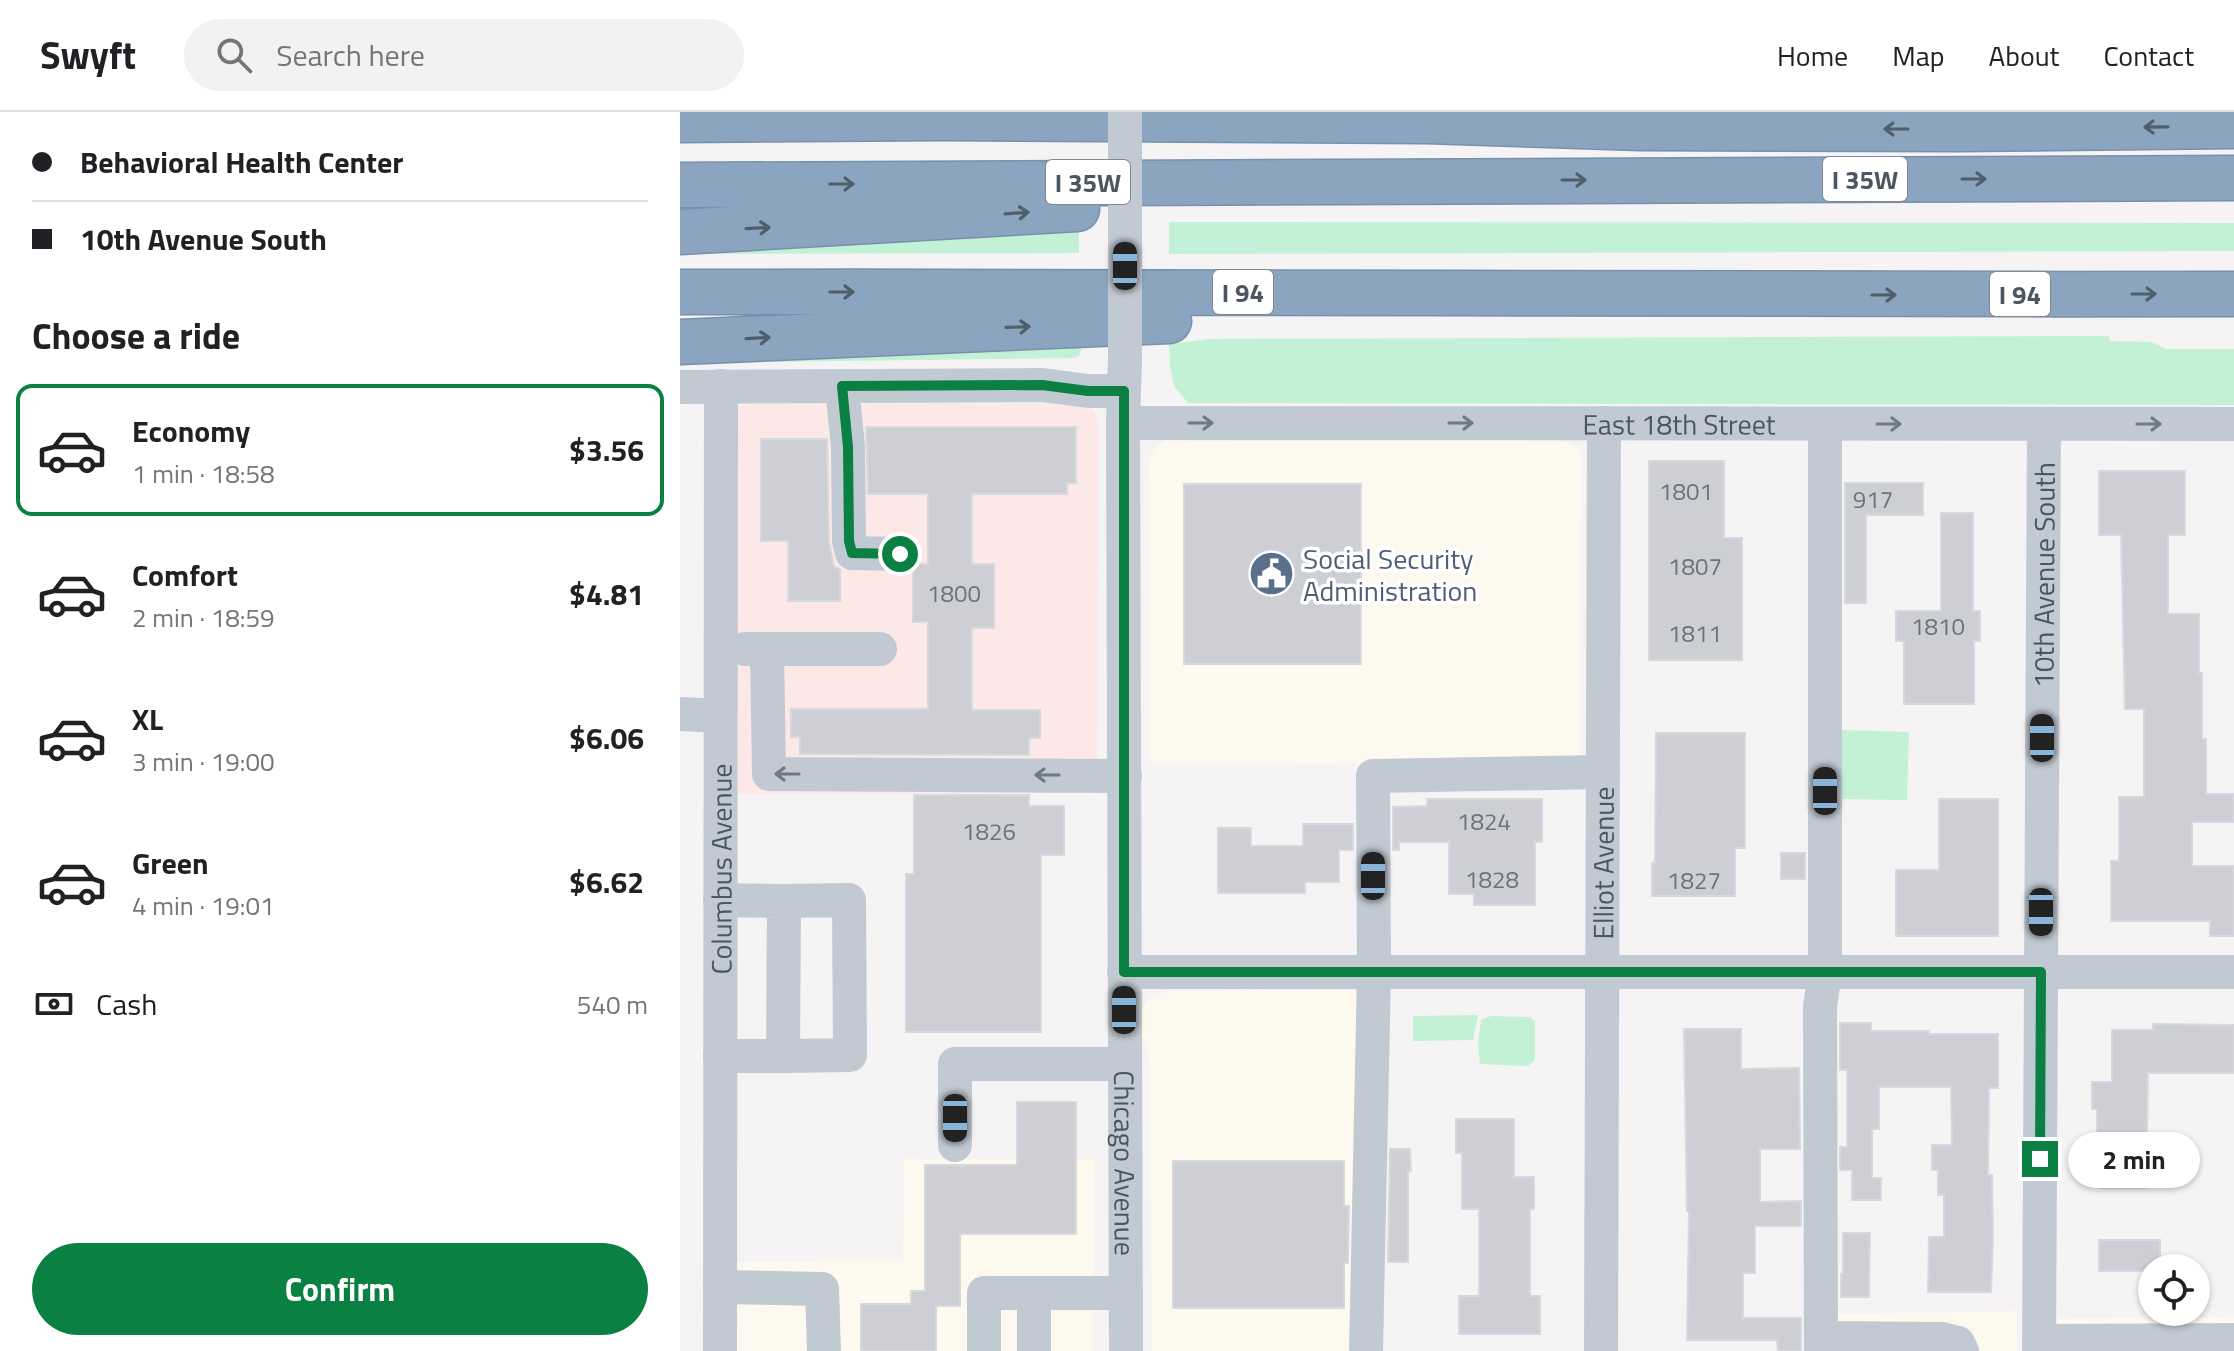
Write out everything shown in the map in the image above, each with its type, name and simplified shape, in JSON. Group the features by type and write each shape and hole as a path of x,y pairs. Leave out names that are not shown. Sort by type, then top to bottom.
{"highway":[{"path":"1427,121 1655,112"},
{"name":"I 35W","path":"680,120 1427,121 1641,128 2234,126"},
{"name":"I 35W","path":"680,185 2234,178"},
{"path":"680,232 967,217 1496,180"},
{"name":"I 94","path":"680,292 2234,294"},
{"path":"680,342 1806,295"}],"street":[{"name":"Chicago Avenue","path":"1125,112 1126,1351"},
{"name":"East 18th Street","path":"680,387 1042,385 1088,391 1604,423 2234,424"},
{"name":"Columbus Avenue","path":"720,1351 721,386"},
{"path":"842,386 852,553 900,554"},
{"name":"Elliot Avenue","path":"1601,1351 1604,423"},
{"path":"1825,424 1825,972 1820,1006 1821,1344 1942,1339 1958,1343 1962,1351"},
{"name":"10th Avenue South","path":"2039,1346 2044,424"},
{"path":"720,649 880,649"},
{"path":"767,649 769,774 1125,776"},
{"path":"680,714 720,716"},
{"path":"1366,1351 1374,972 1373,776 1603,772"},
{"path":"720,900 849,900 850,1055 720,1056"},
{"path":"783,1056 784,901"},
{"path":"1124,972 2234,972"},
{"path":"955,1145 955,1064 1124,1064"},
{"path":"720,1287 822,1289 824,1351"},
{"path":"984,1351 984,1293 1126,1293"},
{"path":"1034,1293 1034,1351"},
{"path":"2039,1346 2234,1340"}],"shaded area":[{"path":"1081,403 1094,410 1099,426 1097,793 731,794 733,410 744,404"},
{"path":"1560,439 1581,451 1580,766 1150,763 1149,458 1156,446 1166,440"},
{"path":"1366,990 1368,1351 1152,1351 1149,1055 1138,1027 1141,1010 1149,999 1168,991"},
{"path":"904,1159 1095,1160 1092,1351 733,1351 733,1262 903,1260"},
{"path":"2017,1311 2017,1351 1817,1351 1816,1314"},
{"path":"2210,1317 2234,1317 2234,1351 2058,1351 2057,1319 2138,1318 2138,1326 2210,1326"}],"green space":[{"path":"1169,222 2234,223 2234,251 1169,254"},
{"path":"1079,225 1079,253 696,254 708,247"},
{"path":"2109,336 2110,341 2151,342 2167,349 2234,349 2234,405 1188,403 1174,386 1169,344 1209,339"},
{"path":"1083,343 1079,356 1074,358 680,363"},
{"path":"1841,730 1909,732 1907,800 1840,799"},
{"path":"1478,1015 1473,1040 1413,1041 1413,1016"},
{"path":"1491,1016 1530,1017 1535,1022 1535,1060 1528,1066 1480,1064 1478,1044 1481,1020"}],"building":[{"path":"866,427 1076,427 1076,483 1067,483 1067,494 972,494 972,564 994,564 994,628 972,628 972,710 1040,710 1040,738 1029,738 1029,755 800,754 800,737 791,737 791,709 928,709 928,622 913,622 913,568 917,564 928,564 928,494 868,494"},
{"path":"761,439 827,439 829,542 834,567 840,569 840,601 788,601 788,541 761,541"},
{"path":"1649,461 1724,461 1724,538 1742,538 1742,660 1649,660"},
{"path":"2099,471 2185,471 2185,535 2168,535 2168,614 2199,614 2206,794 2234,794 2234,822 2192,822 2192,866 2234,866 2234,936 2210,936 2210,921 2111,921 2111,861 2119,861 2119,797 2144,797 2144,709 2125,709 2121,535 2099,535"},
{"path":"1845,483 1923,483 1923,515 1866,515 1866,603 1845,603"},
{"name":"Social Security Administration","path":"1184,484 1361,484 1361,664 1184,664"},
{"path":"1941,513 1973,513 1973,611 1980,611 1980,641 1974,641 1974,704 1904,704 1904,641 1896,641 1896,611 1941,611"},
{"path":"1656,733 1745,733 1745,848 1735,848 1735,896 1652,896"},
{"path":"914,795 1029,795 1029,806 1064,806 1064,855 1041,855 1041,1032 906,1032 906,874 914,874"},
{"path":"1427,799 1542,799 1542,842 1535,842 1535,905 1474,905 1474,894 1449,894 1449,842 1399,842 1399,850 1393,850 1393,807 1427,806"},
{"path":"1939,799 1998,799 1998,936 1896,936 1896,870 1939,870"},
{"path":"1303,824 1353,824 1353,850 1339,850 1339,882 1305,882 1305,893 1218,893 1218,828 1251,828 1251,846 1303,846"},
{"path":"1781,853 1805,853 1805,879 1781,879"},
{"path":"1840,1023 1871,1023 1871,1031 1998,1034 1998,1088 1989,1088 1988,1175 1992,1175 1993,1237 1991,1292 1928,1292 1929,1237 1944,1237 1944,1195 1938,1195 1938,1170 1932,1170 1932,1145 1952,1145 1951,1087 1879,1087 1879,1129 1872,1129 1872,1178 1881,1178 1881,1200 1852,1200 1852,1170 1840,1170 1840,1147 1847,1147 1847,1070 1840,1070"},
{"path":"2153,1024 2234,1025 2234,1073 2148,1073 2146,1188 2101,1188 2101,1146 2097,1146 2097,1109 2092,1109 2092,1082 2112,1082 2112,1030 2153,1030"},
{"path":"1684,1029 1741,1029 1741,1069 1799,1068 1800,1149 1760,1149 1760,1202 1801,1201 1801,1226 1755,1226 1755,1273 1743,1273 1743,1318 1801,1318 1801,1351 1778,1351 1777,1340 1687,1340 1689,1211"},
{"path":"1017,1102 1076,1102 1076,1234 960,1234 960,1306 936,1306 936,1351 861,1351 861,1304 911,1304 911,1291 925,1291 925,1165 1017,1165"},
{"path":"1456,1119 1514,1119 1514,1177 1534,1177 1534,1209 1530,1209 1530,1296 1540,1296 1540,1334 1459,1334 1459,1296 1479,1296 1479,1209 1462,1209 1462,1153 1456,1153"},
{"path":"1390,1149 1410,1149 1408,1262 1388,1262"},
{"path":"1173,1161 1344,1161 1344,1206 1349,1206 1344,1308 1173,1308"},
{"path":"1843,1233 1870,1233 1869,1297 1841,1297"},
{"path":"2099,1240 2160,1240 2160,1254 2138,1254 2138,1271 2099,1271"}],"place":[{"name":"Social Security Administration","path":"1272,574"}],"route":[{"path":"900,554 852,553 842,386 1042,385 1088,391 1124,391 1124,972 2041,972 2040,1159"}]}
